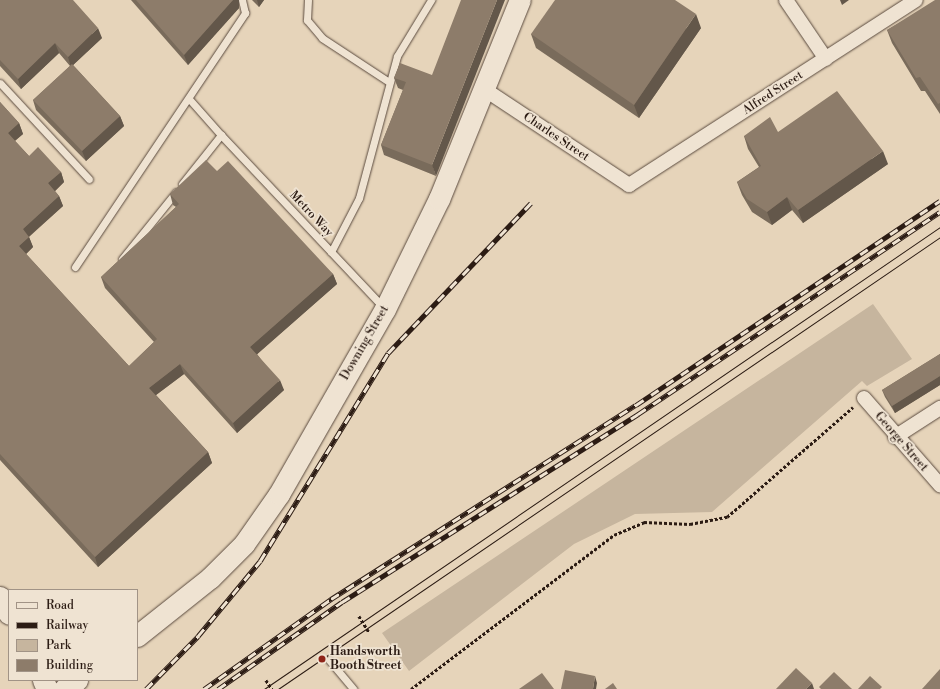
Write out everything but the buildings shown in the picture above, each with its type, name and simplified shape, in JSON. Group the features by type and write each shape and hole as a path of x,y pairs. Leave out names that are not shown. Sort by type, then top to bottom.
{"street":[{"name":"Downing Street","path":"138,635 210,578 252,534 329,398 385,309 439,199 520,0"},
{"path":"786,0 826,59"},
{"name":"Alfred Street","path":"629,185 916,0"},
{"name":"Charles Street","path":"484,89 629,185"},
{"name":"George Street","path":"864,398 894,437 940,485"},
{"path":"894,437 940,408"},
{"path":"64,689 76,681"}],"lane":[{"path":"75,267 190,100 245,12 242,0"},
{"path":"308,0 307,20 322,38 389,82"},
{"path":"331,252 359,198 396,56 431,0"},
{"path":"0,83 89,179"},
{"name":"Metro Way","path":"190,100 221,135 385,309"},
{"path":"122,259 221,135"},
{"path":"330,660 353,689"}],"path":[{"path":"411,689 614,535 644,522 690,524 727,518 864,398"},
{"path":"359,616 369,632"},
{"path":"266,680 272,689"}],"green space":[{"path":"873,304 912,359 867,386 862,381 712,512 635,514 574,544 409,671 382,633"}],"tram line":[{"path":"264,689 940,227"},
{"path":"278,689 940,237"}],"railway":[{"path":"204,689 331,599 636,405 940,201"},
{"path":"146,689 198,636 260,561 388,353 531,203"},
{"path":"218,689 342,602 638,414 940,212"}],"place":[{"name":"Handsworth Booth Street","path":"322,659"}]}
